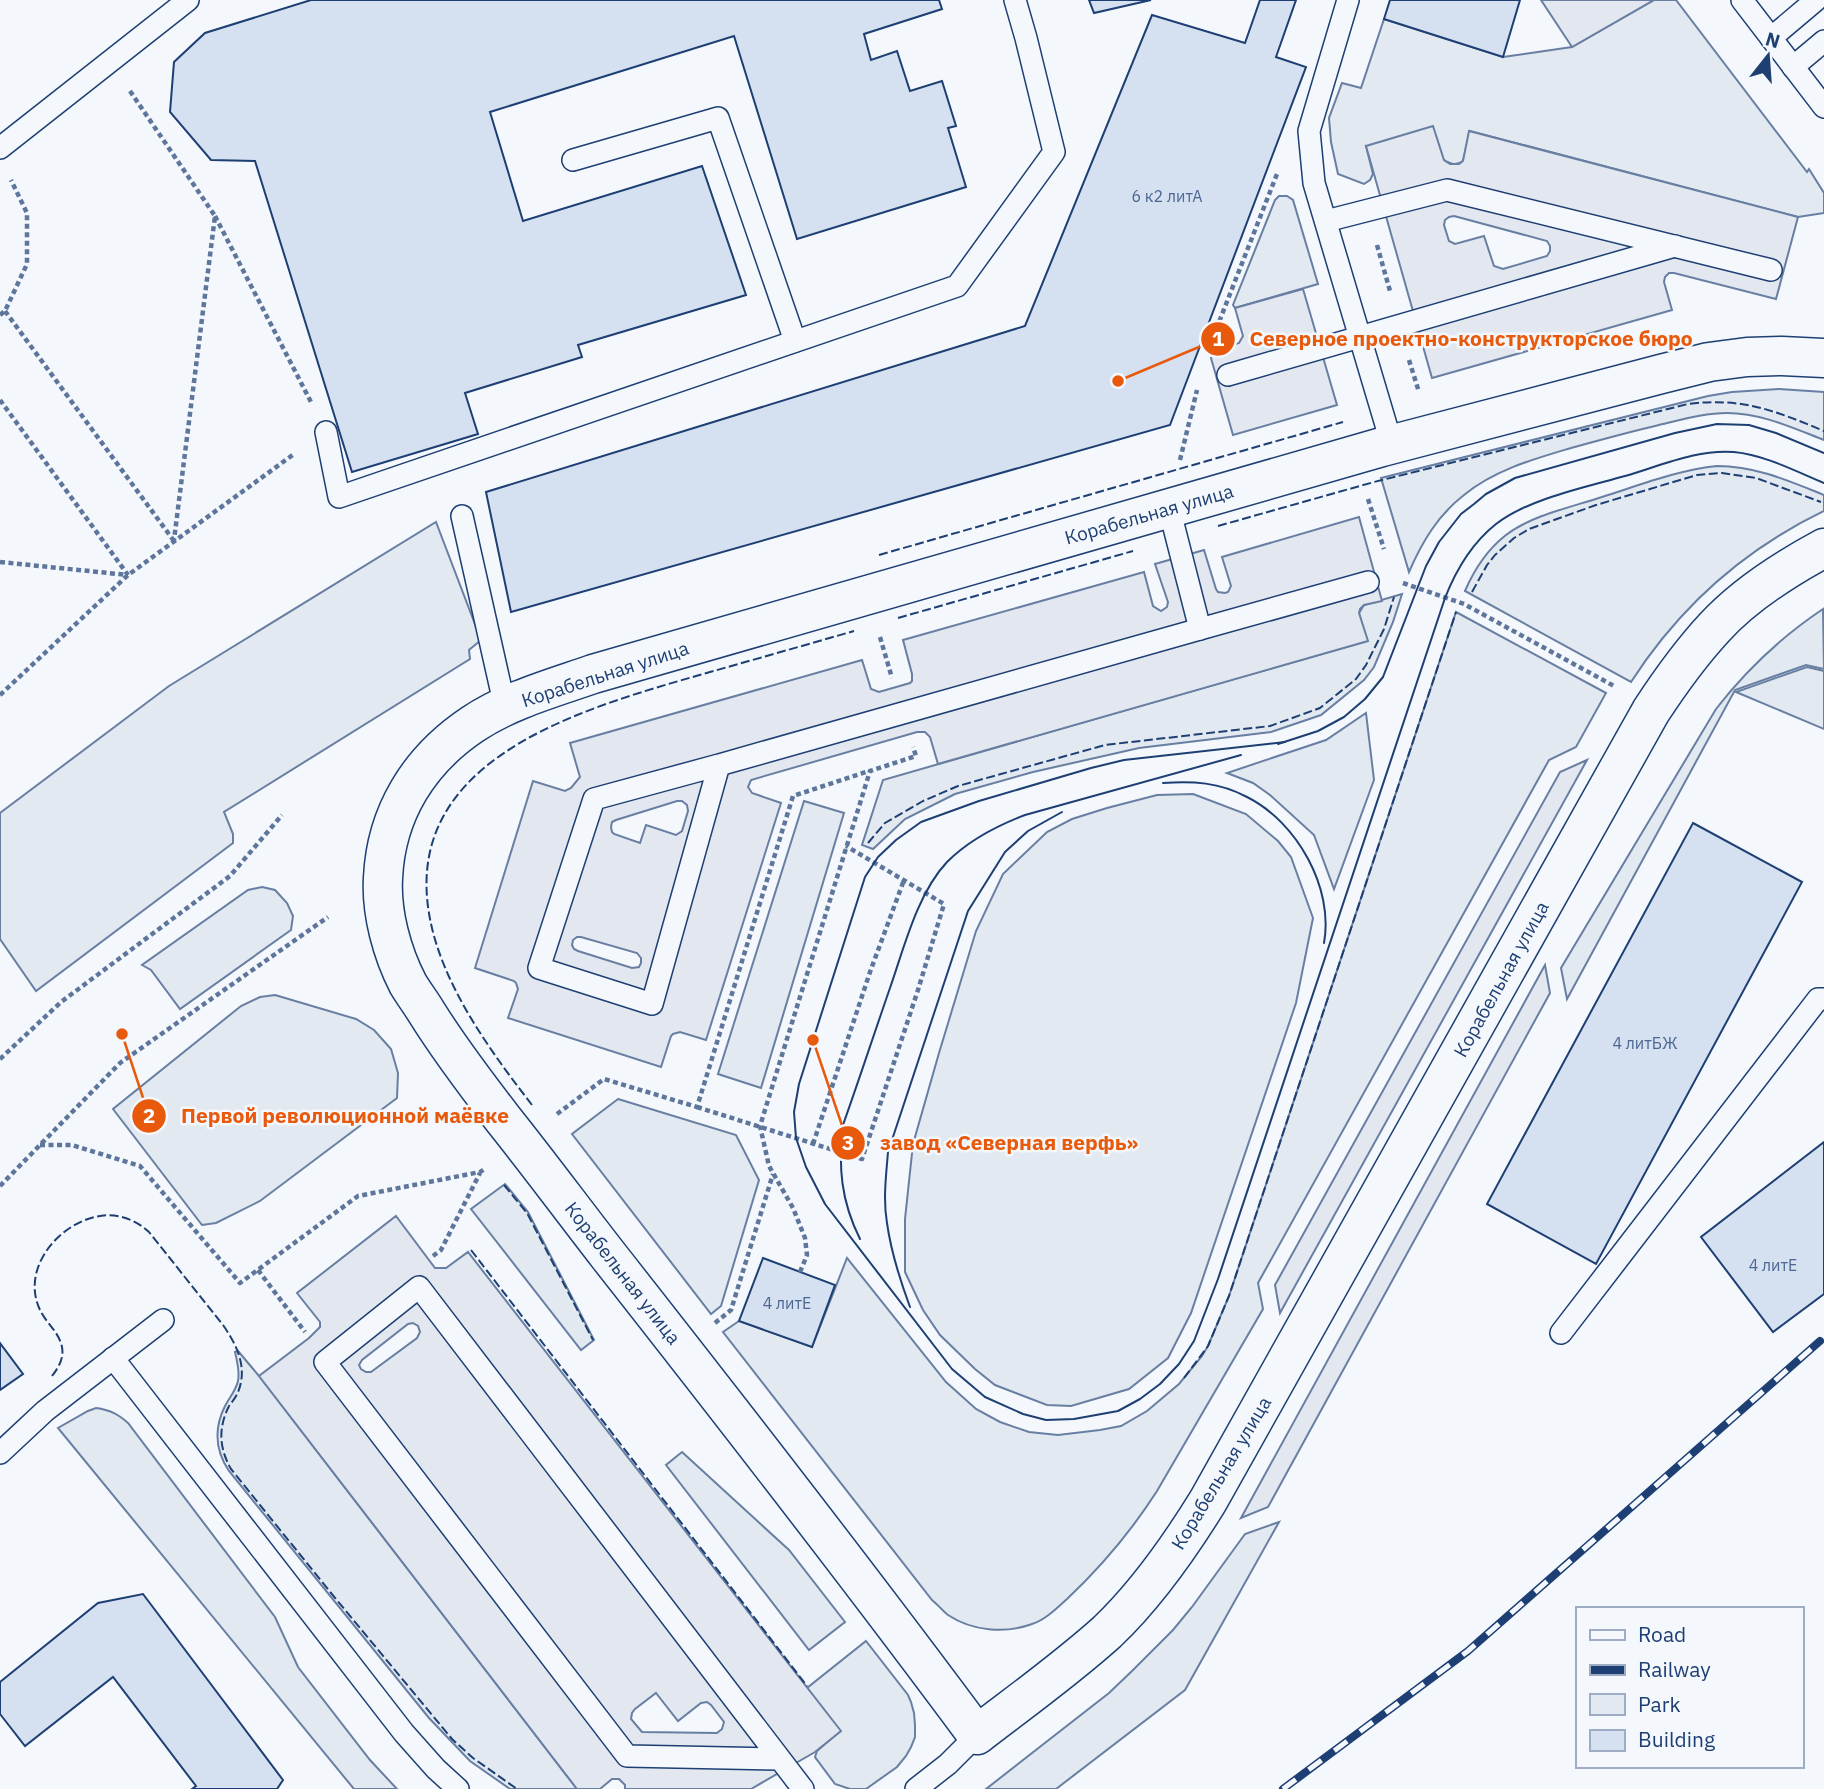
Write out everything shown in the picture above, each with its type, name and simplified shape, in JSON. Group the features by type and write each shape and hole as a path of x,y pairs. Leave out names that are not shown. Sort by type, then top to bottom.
{"street":[{"name":"Корабельная улица","path":"1824,358 1782,356 1709,362 1392,445 593,674 540,692 505,707 453,738 431,759 397,811 387,842 383,879 384,908 396,954 408,984 472,1079 891,1619 977,1735 1109,1630 1187,1535 1208,1502 1651,711 1716,626 1772,579 1824,548"}],"lane":[{"path":"0,148 188,0"},
{"path":"326,432 340,497 957,286 1054,152 1015,0"},
{"path":"1348,0 1309,131 1314,183 1392,445"},
{"path":"1771,38 1816,0"},
{"path":"1750,3 1771,38 1821,97"},
{"path":"1793,67 1824,41"},
{"path":"573,160 718,118 795,341"},
{"path":"1326,221 1447,190 1771,270"},
{"path":"1228,375 1675,246"},
{"path":"1170,508 1200,629"},
{"path":"462,516 505,707"},
{"path":"719,765 652,1004 538,968 594,799 1368,582"},
{"path":"1561,1334 1818,999 1824,999"},
{"path":"780,1759 627,1756 325,1362 419,1287 803,1789"},
{"path":"0,1453 45,1411 163,1320"},
{"path":"113,1358 404,1733 458,1789"},
{"path":"916,1789 948,1764 977,1735"}],"path":[{"path":"0,695 128,575 326,432 215,216 110,62"},
{"path":"1208,352 1276,174 1313,166"},
{"path":"10,180 27,213 27,264 2,313 174,541"},
{"path":"174,541 215,216"},
{"path":"1179,461 1197,389"},
{"path":"0,400 128,575"},
{"path":"1368,499 1384,550"},
{"path":"0,562 128,575"},
{"path":"1399,580 1405,585 1464,604 1618,688"},
{"path":"697,1107 793,796 915,755 879,635"},
{"path":"800,1272 807,1255 805,1238 793,1208 769,1166 760,1126 870,771"},
{"path":"0,1059 61,1002 230,876 282,815"},
{"path":"549,1120 604,1079 862,1159 944,904 846,846"},
{"path":"813,1143 904,880"},
{"path":"0,1186 120,1063 328,917"},
{"path":"40,1145 72,1145 140,1166 240,1283 358,1196 480,1172 488,1166"},
{"path":"419,1287 429,1259 441,1250 480,1172"},
{"path":"710,1328 731,1310 773,1174"},
{"path":"258,1270 325,1362"}],"green space":[{"path":"1654,0 1676,0 1807,172 1809,169 1824,193 1824,213 1798,217 1470,131 1463,161 1458,164 1366,146 1373,174 1370,180 1364,184 1338,174 1329,118 1342,83 1361,88 1384,19 1503,57 1572,47"},
{"path":"1279,196 1287,196 1293,200 1318,284 1235,308 1233,305 1275,200"},
{"path":"1779,389 1824,392 1824,440 1764,418 1718,413 1648,428 1543,456 1488,479 1455,503 1432,530 1409,572 1381,478 1708,396"},
{"path":"1717,466 1759,471 1824,495 1824,511 1767,543 1716,583 1670,629 1631,682 1465,591 1487,553 1506,535 1528,522 1659,478"},
{"path":"436,522 481,640 469,650 470,659 224,812 233,834 233,843 36,991 0,939 0,813 169,686"},
{"path":"1402,594 1374,667 1364,680 1321,715 1271,732 1139,748 1033,772 955,794 905,819 873,849 862,845 883,780 1367,641 1359,613 1364,605"},
{"path":"1823,609 1824,669 1806,665 1735,690 1567,999 1561,968 1716,709 1765,654"},
{"path":"1456,612 1606,693 1576,747 1549,760 1258,1283 1263,1309 1147,1506 1092,1574 1042,1620 1022,1627 1000,1630 967,1625 948,1615 932,1600 723,1332 739,1321 812,1347 847,1258 946,1382 976,1409 1000,1422 1029,1432 1058,1435 1121,1426 1147,1411 1179,1384 1208,1346 1229,1296"},
{"path":"1807,667 1824,671 1824,729 1736,692"},
{"path":"1366,713 1374,780 1334,889 1314,835 1270,795 1253,783 1227,773 1326,740"},
{"path":"1193,794 1246,814 1278,841 1291,857 1313,918 1296,1003 1191,1313 1168,1358 1129,1389 1071,1406 1047,1405 995,1385 940,1335 923,1310 905,1272 905,1219 913,1144 976,931 1003,874 1047,832 1072,819 1157,795"},
{"path":"804,801 844,813 761,1088 718,1074"},
{"path":"262,887 275,890 287,903 293,916 291,930 180,1009 151,970 142,965 248,890"},
{"path":"275,995 356,1019 374,1030 391,1049 398,1073 397,1098 260,1201 216,1223 202,1225 113,1109 241,1006 260,997"},
{"path":"618,1099 736,1135 759,1180 721,1306 711,1314 572,1134"},
{"path":"505,1184 528,1212 594,1340 581,1350 471,1209"},
{"path":"238,1351 577,1789 510,1789 470,1761 429,1718 229,1471 221,1455 218,1431 221,1414 238,1381 235,1352"},
{"path":"96,1408 113,1413 128,1423 275,1617 298,1667 370,1760 397,1789 354,1789 58,1428"},
{"path":"682,1452 789,1550 845,1622 809,1650 666,1465"},
{"path":"1279,1522 1185,1690 1056,1789 986,1789 1109,1693 1132,1671 1192,1607 1245,1534"},
{"path":"866,1641 908,1695 914,1713 915,1737 897,1767 866,1789 850,1789 835,1784 815,1757 817,1751 840,1731 807,1688"}],"shaded area":[{"path":"1541,0 1654,0 1572,47"},
{"path":"1433,126 1444,160 1450,164 1459,164 1463,161 1469,131 1798,217 1776,299 1669,273 1664,282 1672,310 1432,378 1366,146","holes":["1454,216 1547,241 1550,246 1547,256 1503,269 1494,266 1484,236 1455,244 1449,241 1444,225 1445,220"]},
{"path":"1303,289 1337,405 1233,435 1211,358 1214,351 1239,343 1243,336 1235,308"},
{"path":"1359,517 1382,601 1364,605 1360,609 1368,641 938,764 930,737 925,732 917,732 751,780 748,787 752,793 781,803 706,1040 680,1032 673,1034 661,1067 508,1018 518,989 516,983 475,968 533,781 565,791 580,777 570,743 862,660 871,689 879,692 912,681 903,640 1144,572 1153,606 1161,611 1167,607 1168,602 1155,564 1204,550 1216,589 1225,593 1231,586 1222,557","holes":["677,801 687,805 688,811 682,831 676,835 646,825 640,843 612,832 612,822 616,820","577,937 637,953 641,963 639,967 632,968 578,951 572,945"]},
{"path":"1587,760 1280,1313 1275,1285 1560,772"},
{"path":"1545,965 1550,993 1268,1507 1241,1518"},
{"path":"396,1216 435,1268 446,1268 468,1252 841,1731 815,1752 751,1789 625,1789 619,1779 612,1779 600,1789 577,1789 259,1376 320,1327 320,1322 297,1293","holes":["408,1324 418,1326 420,1332 417,1338 371,1372 361,1369 359,1365 362,1360","656,1693 678,1721 701,1703 707,1702 724,1722 722,1729 717,1733 642,1732 631,1719 632,1713"]}],"building":[{"path":"311,0 939,0 942,9 864,34 871,60 897,51 910,91 942,81 956,126 948,128 966,187 797,239 734,36 490,112 523,221 702,166 746,295 578,345 582,357 465,393 478,434 352,472 255,161 211,160 170,112 174,62 205,33"},
{"path":"1089,0 1151,0 1094,13"},
{"path":"1260,0 1296,0 1276,57 1306,67 1170,425 511,612 486,492 1025,326 1152,15 1245,43"},
{"path":"1390,0 1520,0 1503,57 1384,19"},
{"path":"1693,823 1802,882 1596,1264 1487,1204"},
{"path":"1824,1142 1824,1294 1773,1332 1701,1237"},
{"path":"763,1258 835,1285 812,1347 739,1321"},
{"path":"0,1343 23,1374 0,1390"},
{"path":"143,1594 283,1780 277,1789 192,1789 196,1786 113,1677 25,1746 0,1714 0,1682 98,1603"}],"tram line":[{"path":"1278,744 1318,731 1344,717 1365,699 1383,677 1426,566 1439,542 1461,514 1486,494 1515,478 1675,433 1717,424 1749,425 1824,453"},
{"path":"1285,742 1124,760 979,801 921,822 878,857 865,877 799,1084 794,1112 796,1138 806,1167 825,1204 952,1369 985,1397 1023,1414 1046,1420 1074,1419 1118,1411 1160,1384 1179,1364 1194,1341 1218,1279 1445,598 1472,548 1509,515 1541,501 1706,453 1734,452 1757,456 1824,483"},
{"path":"860,1239 842,1184 843,1125 912,922 927,890 947,862 974,840 1025,815 1241,755"},
{"path":"1163,783 1195,783 1226,788 1265,808 1282,823 1308,859 1317,879 1326,922 1324,943"},
{"path":"910,1307 896,1266 887,1223 885,1197 888,1152 968,911 1005,852 1028,831 1062,812"}],"railway":[{"path":"1283,1789 1468,1651 1820,1341"}],"fence":[{"path":"1218,526 1374,482 1688,404 1725,402 1758,407 1824,431"},
{"path":"879,555 1343,422"},
{"path":"1472,592 1495,555 1529,529 1596,505 1697,475 1722,473 1756,478 1821,502"},
{"path":"898,618 1133,551"},
{"path":"868,843 885,823 923,801 958,786 1105,745 1270,726 1320,708 1356,679 1366,665 1384,629 1394,597"},
{"path":"1184,1378 1208,1346 1229,1296 1456,612"},
{"path":"532,1105 462,1003 434,936 427,877 438,828 463,788 500,755 546,729 596,708 647,690 854,631"},
{"path":"504,1185 527,1213 593,1340"},
{"path":"52,1376 60,1362 62,1347 40,1310 35,1295 35,1280 46,1252 67,1230 95,1217 124,1217 137,1223 149,1232 223,1325 237,1349 241,1383 225,1414 221,1438 231,1469 452,1739 473,1758 517,1789"},
{"path":"471,1250 807,1686"}],"place":[{"name":"Северное проектно-конструкторское бюро","path":"1118,381"},
{"name":"Первой революционной маёвке","path":"122,1034"},
{"name":"завод «Северная верфь»","path":"813,1040"}]}
